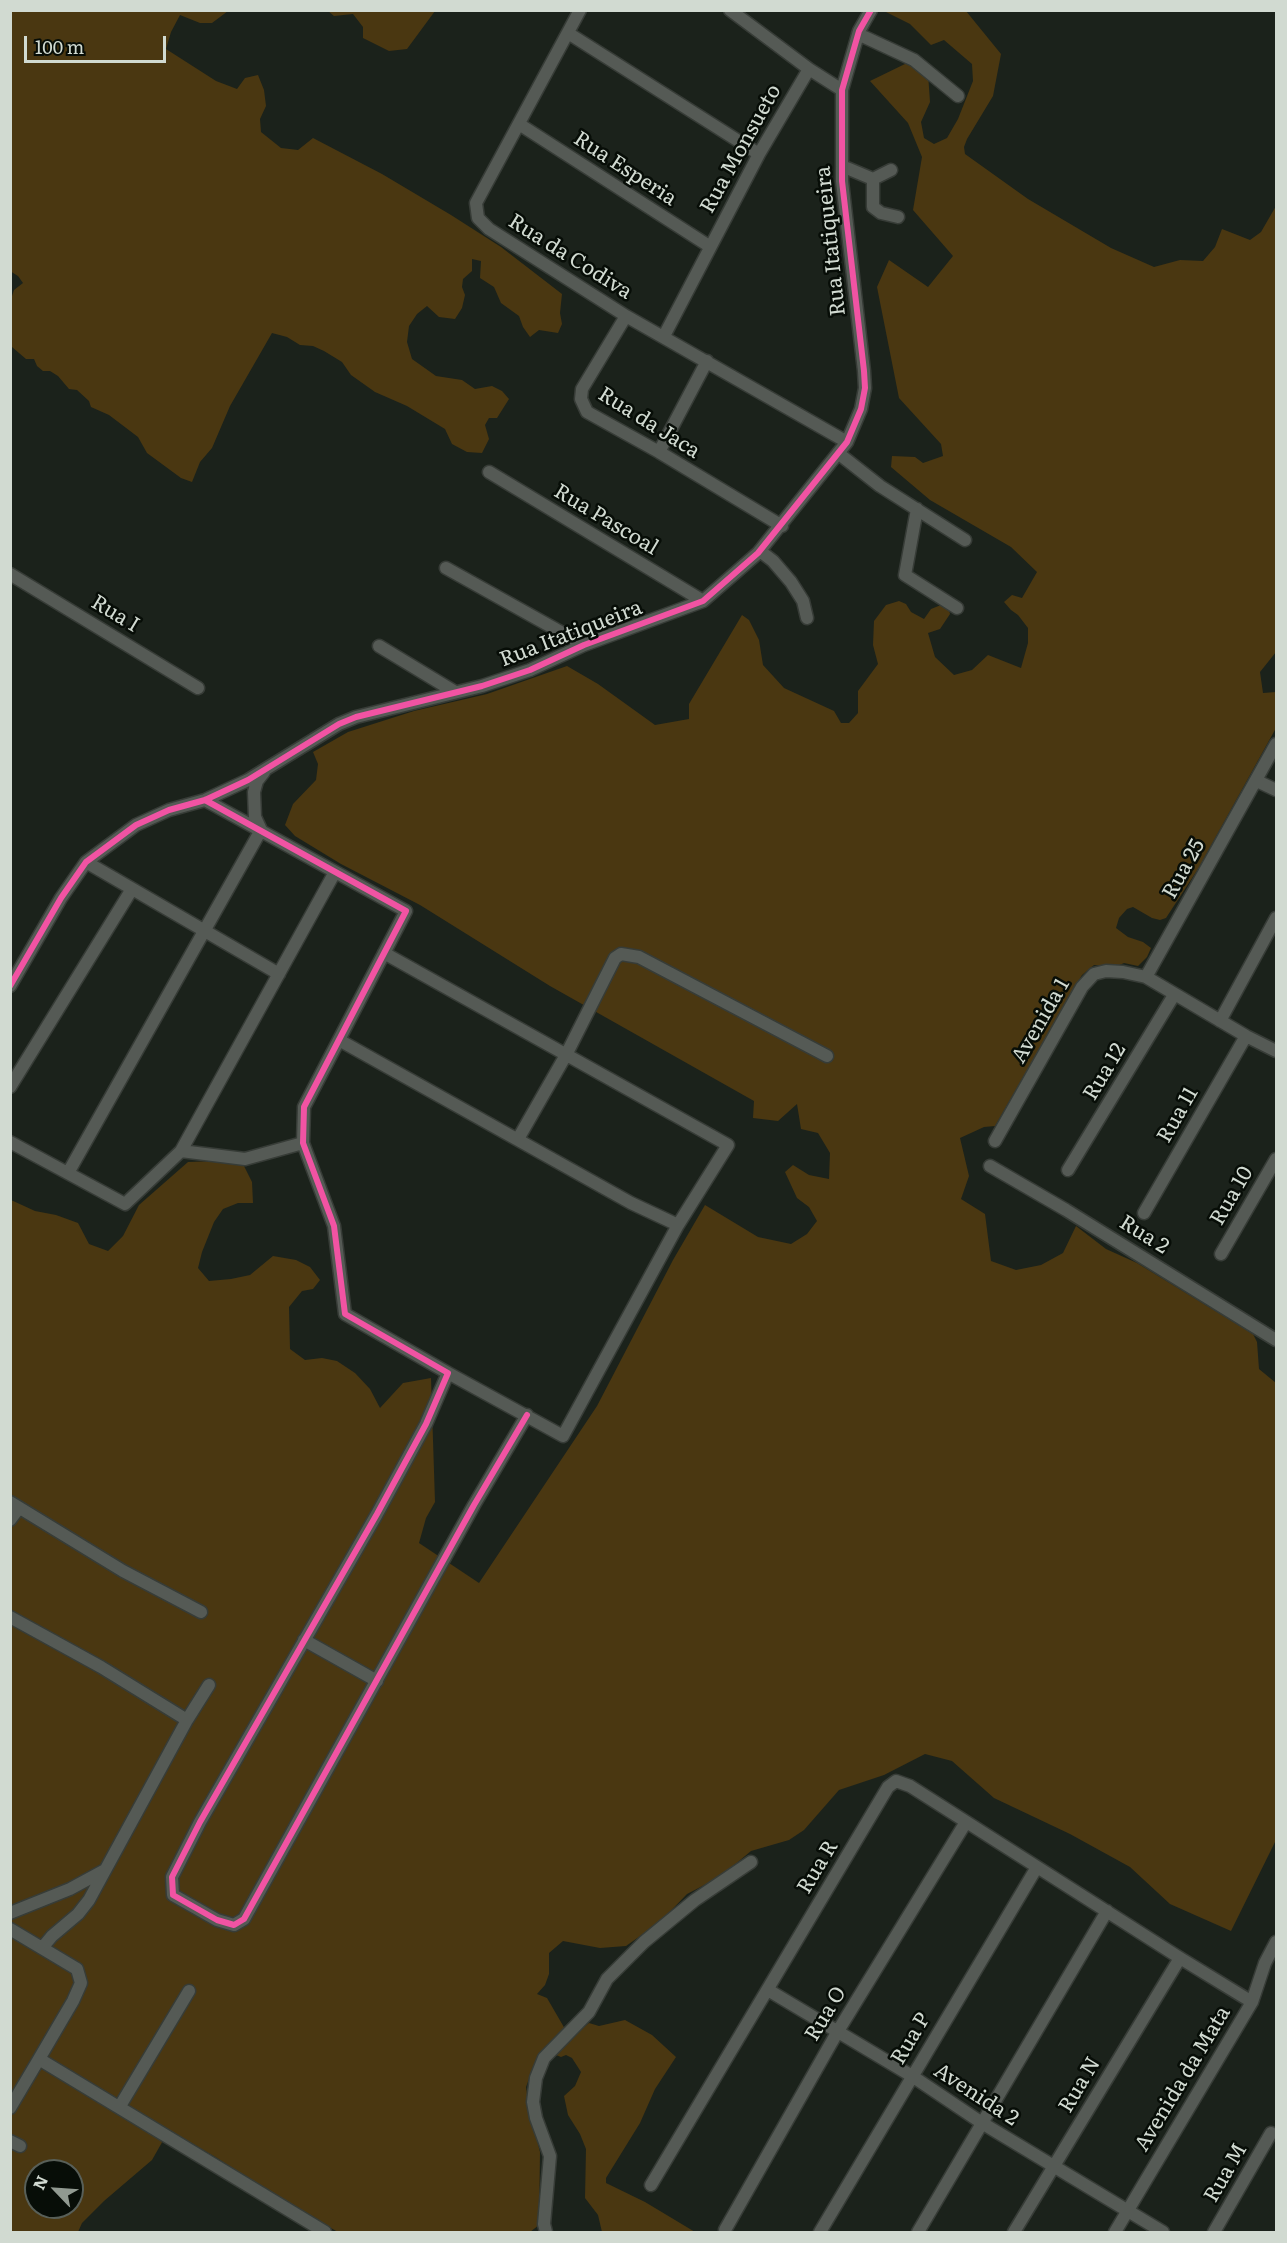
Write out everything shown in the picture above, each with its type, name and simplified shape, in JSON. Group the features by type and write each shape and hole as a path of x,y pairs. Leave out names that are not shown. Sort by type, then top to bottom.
{"street":[{"name":"Rua da Codiva","path":"580,10 476,203 478,218 489,229 626,316 847,442"},
{"path":"730,10 809,69 842,90"},
{"name":"Rua Itatiqueira","path":"10,986 61,898 86,862 136,825 169,810 205,800 280,762 331,729 356,717 482,686 530,670 584,645 703,602 760,551 847,442 861,409 865,388 842,166 842,90 858,34 871,10"},
{"path":"568,33 759,154"},
{"path":"858,34 914,60 958,96"},
{"name":"Rua Monsueto","path":"664,336 709,246 809,69"},
{"name":"Rua Esperia","path":"519,124 709,246"},
{"path":"842,166 873,179 891,170"},
{"path":"873,179 873,207 881,213 898,217"},
{"name":"Rua da Jaca","path":"626,316 582,389 580,399 582,406 603,422 782,526"},
{"path":"658,452 707,361"},
{"path":"838,453 879,486 965,540"},
{"name":"Rua Pascoal","path":"489,472 703,602"},
{"path":"916,509 905,575 957,608"},
{"path":"760,551 773,561 791,582 803,601 807,618"},
{"path":"447,568 584,645"},
{"name":"Rua I","path":"10,574 198,688"},
{"path":"379,646 455,692"},
{"name":"Rua 25","path":"1146,977 1276,744"},
{"path":"261,830 255,817 254,792 257,781 267,769 280,762"},
{"path":"1257,781 1276,790"},
{"path":"205,800 406,911 384,953 304,1107 303,1143 334,1226 345,1314 562,1436 678,1225 728,1145 384,953"},
{"path":"68,1173 261,830"},
{"path":"86,862 279,974"},
{"path":"10,1142 125,1204 181,1151 335,872"},
{"path":"10,1087 132,890"},
{"path":"1220,1021 1276,918"},
{"path":"518,1139 566,1055 615,958 621,954 627,953 652,963 826,1056"},
{"name":"Avenida 1","path":"995,1140 1082,987 1094,974 1106,971 1146,977 1246,1036 1276,1051"},
{"name":"Rua 12","path":"1068,1170 1174,995"},
{"name":"Rua 11","path":"1144,1213 1246,1036"},
{"path":"339,1040 631,1203 678,1225"},
{"path":"181,1151 245,1159 303,1143"},
{"name":"Rua 10","path":"1221,1254 1276,1159"},
{"name":"Rua 2","path":"990,1166 1066,1210 1276,1340"},
{"path":"448,1373 426,1424 200,1822 172,1877 173,1894 201,1912 234,1925 244,1919 474,1505 527,1415"},
{"path":"10,1520 15,1505 113,1565 201,1612"},
{"path":"10,1617 101,1667 187,1720"},
{"path":"304,1640 376,1681"},
{"path":"42,1948 52,1936 78,1914 89,1900 187,1720 209,1685"},
{"name":"Rua R","path":"768,1990 888,1787 897,1781 910,1786 966,1822"},
{"path":"966,1822 1252,2002"},
{"name":"Rua O","path":"725,2230 838,2031 966,1822"},
{"path":"546,2232 544,2224 550,2156 536,2118 533,2102 536,2078 544,2058 589,2012 607,1979 644,1941 695,1900 751,1862"},
{"name":"Rua P","path":"820,2232 1037,1866"},
{"path":"10,1913 69,1889 106,1869"},
{"path":"918,2232 1107,1911"},
{"path":"10,1929 77,1970 81,1983 73,2001 10,2108"},
{"name":"Avenida da Mata","path":"1115,2232 1252,2002 1276,1942"},
{"name":"Rua N","path":"1014,2232 1180,1958"},
{"path":"651,2185 768,1990"},
{"name":"Avenida 2","path":"768,1990 912,2076 982,2123 1163,2232"},
{"path":"120,2106 189,1991"},
{"path":"39,2059 325,2232"},
{"name":"Rua M","path":"1214,2232 1271,2133"}],"shaded area":[{"path":"11,11 228,11 212,23 200,23 180,15 171,32 166,49 216,81 237,89 245,78 258,75 264,90 266,106 260,119 261,132 281,148 298,150 313,138 382,174 451,215 501,247 562,294 560,313 562,324 558,333 539,330 530,337 519,316 501,303 494,287 480,278 481,261 472,259 472,271 463,279 462,287 465,295 462,308 455,319 439,317 427,306 417,314 409,326 407,342 412,359 436,376 462,380 475,389 492,386 502,391 509,399 497,418 489,418 485,425 489,439 482,453 467,452 452,444 445,429 407,406 375,392 351,375 342,362 324,351 313,346 300,345 287,337 272,333 230,406 212,448 200,462 192,482 181,478 147,453 138,437 109,415 91,407 89,401 77,390 69,389 58,376 50,371 43,371 34,359 26,359 12,347 11,299 14,290 23,283 10,271"},
{"path":"328,11 435,11 407,49 389,51 363,38 363,27 353,14 334,16"},
{"path":"884,11 966,11 1001,54 993,96 967,139 964,147 965,154 1028,199 1111,248 1154,267 1180,260 1203,261 1215,247 1222,229 1250,240 1261,232 1276,206 1276,652 1260,672 1263,693 1276,692 1276,728 1198,869 1166,918 1160,920 1152,918 1133,907 1127,909 1119,918 1116,928 1128,937 1143,942 1151,948 1147,957 1138,966 1124,963 1115,967 1094,965 1082,975 995,1126 984,1127 960,1138 969,1176 961,1199 985,1214 991,1261 1016,1270 1041,1265 1063,1253 1076,1226 1106,1249 1137,1263 1253,1334 1257,1342 1259,1369 1276,1383 1276,1840 1231,1931 1170,1904 1130,1867 1070,1834 994,1798 952,1761 925,1754 884,1775 839,1790 804,1830 789,1840 751,1851 720,1877 687,1894 660,1922 626,1946 600,1948 563,1941 549,1953 549,1974 545,1985 537,1994 547,1998 565,2029 543,2050 526,2087 540,2152 539,2225 530,2232 338,2232 277,2198 217,2158 169,2130 152,2160 104,2201 82,2223 78,2232 11,2232 11,1200 35,1211 78,1223 89,1244 108,1251 123,1236 139,1205 188,1162 217,1161 244,1166 252,1182 253,1203 238,1203 223,1209 214,1222 198,1268 209,1281 250,1275 273,1256 296,1260 310,1267 320,1280 313,1289 302,1291 289,1307 290,1349 305,1360 322,1358 337,1361 355,1373 370,1389 380,1408 403,1383 431,1378 435,1502 426,1518 419,1543 479,1583 597,1406 673,1260 705,1205 758,1237 791,1244 807,1234 817,1221 809,1207 797,1198 785,1172 793,1165 809,1175 829,1179 830,1153 818,1133 801,1129 797,1104 778,1121 753,1118 754,1101 550,986 420,905 341,864 295,836 285,825 293,804 316,780 318,764 313,752 348,732 414,711 487,694 567,666 598,684 655,725 689,719 689,704 742,615 749,620 759,640 763,665 784,688 834,711 841,723 849,723 858,713 858,691 878,664 873,645 874,621 886,605 899,601 906,604 911,612 924,619 931,609 941,605 948,606 950,614 940,629 928,633 935,657 954,675 972,670 988,655 1021,668 1028,643 1028,628 1004,602 1012,595 1022,598 1037,572 1011,547 930,500 891,467 892,456 915,457 923,463 943,456 941,444 899,398 877,287 889,260 928,287 953,256 913,210 922,157 908,123 870,81 907,63 928,73 930,102 921,122 924,138 934,144 947,138 958,119 973,81 972,64 944,40 931,45 910,24"},
{"path":"625,2020 652,2035 676,2057 655,2089 640,2123 606,2178 606,2183 645,2202 695,2232 602,2232 598,2215 585,2198 586,2149 568,2115 564,2096 575,2086 581,2072 572,2058 566,2055 561,2057 556,2055 558,2047 589,2023 599,2026"}],"cycle path":[{"path":"10,986 61,898 86,862 136,825 169,810 205,800 248,780 339,724 356,717 482,686 530,670 584,645 703,601 758,553 847,442 861,409 865,388 864,371 842,181 842,90 859,31 871,10"},
{"path":"205,800 406,911 304,1107 303,1143 334,1226 345,1314 448,1373 426,1424 377,1514 200,1822 172,1877 173,1895 217,1920 234,1925 244,1919 474,1505 527,1415"}]}
